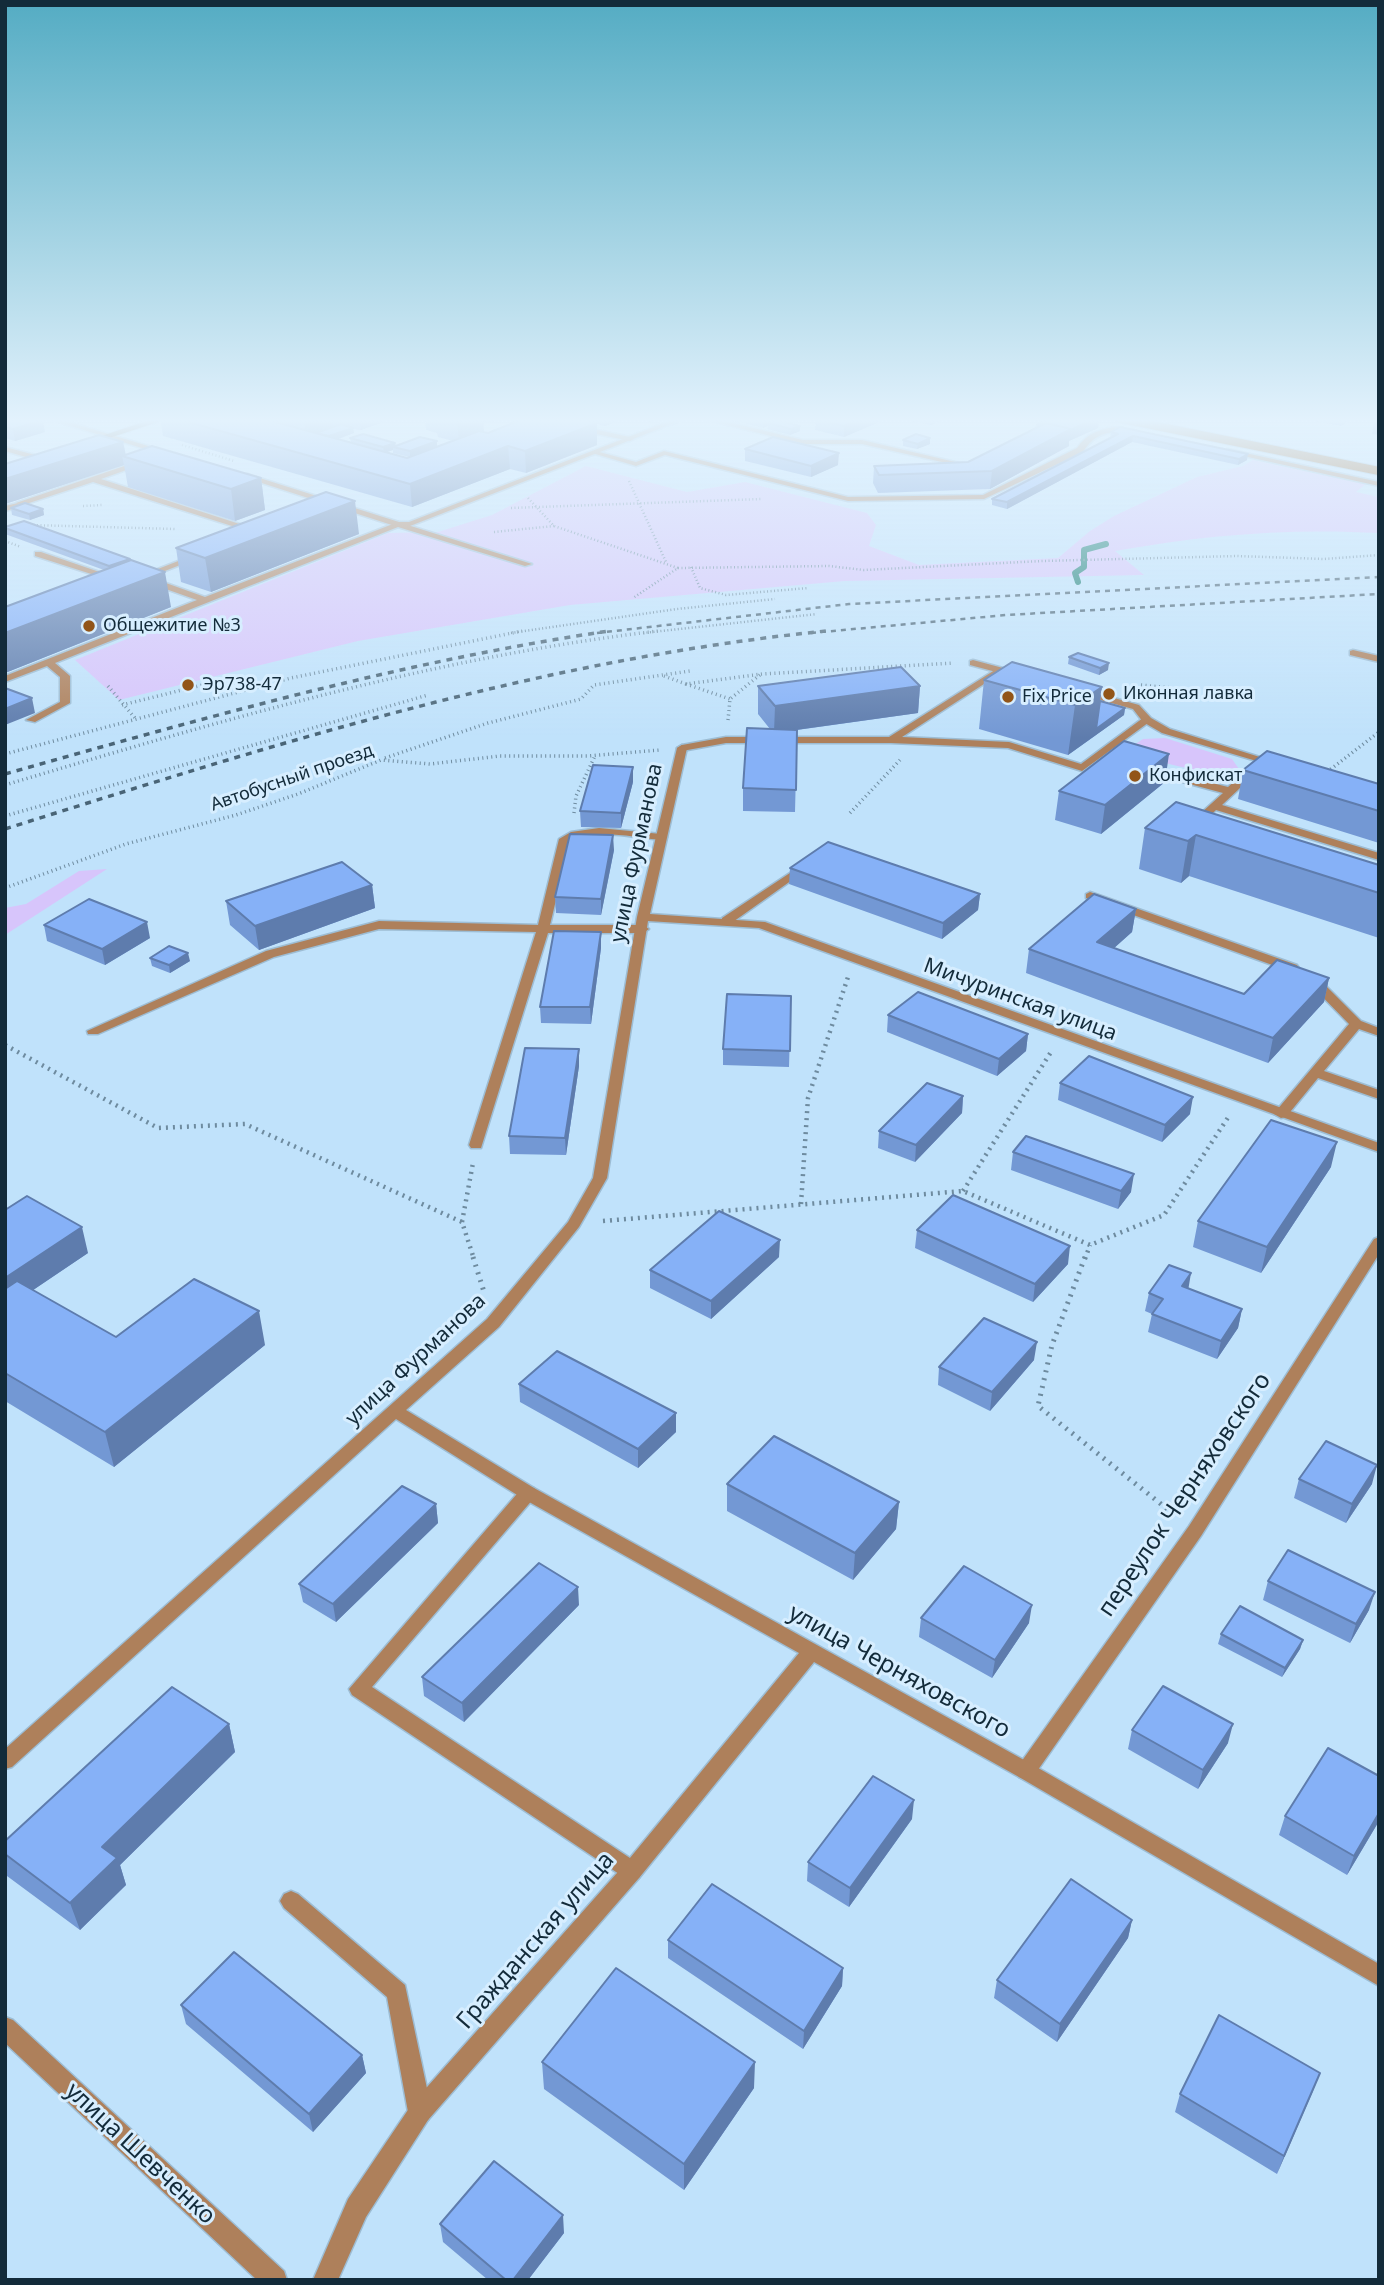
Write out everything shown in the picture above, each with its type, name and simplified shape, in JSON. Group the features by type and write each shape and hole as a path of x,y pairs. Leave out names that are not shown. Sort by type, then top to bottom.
{"street":[{"path":"239,525 262,532 250,537"},
{"path":"5,679 396,525"},
{"path":"400,525 528,564"},
{"path":"38,554 90,573 131,577 206,600"},
{"path":"131,577 202,555"},
{"path":"70,579 90,573"},
{"path":"1353,653 1379,659"},
{"path":"31,720 65,703 65,676 48,662"},
{"path":"973,663 1024,677"},
{"path":"891,740 999,670"},
{"path":"1074,690 1136,707 1147,720 1166,731 1321,777"},
{"path":"682,748 726,740 891,740 1009,745 1082,768 1147,720"},
{"name":"улица Фурманова","path":"5,1761 494,1323 574,1224 600,1178 643,923 682,748"},
{"path":"1098,756 1111,760"},
{"path":"1198,838 1185,834 1264,760"},
{"path":"1137,767 1229,791"},
{"path":"1213,806 1379,857"},
{"path":"476,1145 542,929 565,839 573,834 662,837"},
{"path":"726,921 814,860"},
{"path":"1090,895 1306,972 1356,1024 1379,1032"},
{"name":"Мичуринская улица","path":"93,1031 270,954 379,925 542,929 726,921 761,925 1379,1148"},
{"path":"1281,1114 1356,1024"},
{"path":"1315,1072 1379,1096"},
{"name":"переулок Черняховского","path":"1026,1771 1195,1531 1379,1242"},
{"name":"улица Черняховского","path":"395,1411 528,1493 1026,1771 1379,1976"},
{"path":"528,1493 359,1689 632,1871"},
{"name":"Гражданская улица","path":"325,2280 358,2208 421,2112 632,1871 811,1652"},
{"path":"291,1902 397,1992 421,2112"},
{"name":"улица Шевченко","path":"5,2028 275,2280"}],"path":[{"path":"30,525 179,529"},
{"path":"649,525 666,563"},
{"path":"491,532 554,526 678,568 829,566 864,570 1072,560 1237,556 1324,559 1379,555"},
{"path":"691,567 700,589 726,595 807,588"},
{"path":"633,598 678,568"},
{"path":"5,754 135,718 375,658 542,625 690,606 775,599"},
{"path":"5,785 214,725 480,659 574,642 817,614"},
{"path":"686,684 762,674 894,664 973,663"},
{"path":"894,664 903,674"},
{"path":"382,760 488,723 581,699 594,685 690,670"},
{"path":"726,740 730,699 762,674"},
{"path":"661,675 730,699"},
{"path":"122,705 234,677"},
{"path":"108,685 135,718"},
{"path":"5,816 428,695"},
{"path":"1321,777 1379,732"},
{"path":"850,813 918,741"},
{"name":"Автобусный проезд","path":"5,888 126,844 286,798 382,760 430,764 500,756 595,756 682,748"},
{"path":"573,834 576,796 595,756"},
{"path":"801,1204 808,1098 854,960"},
{"path":"963,1191 1062,1035"},
{"path":"5,1045 158,1128 245,1124 462,1222"},
{"path":"574,1224 963,1191 1090,1245 1164,1215 1240,1100"},
{"path":"476,1145 462,1222 494,1323"},
{"path":"1090,1245 1052,1345 1038,1406 1195,1531"}],"shaded area":[{"path":"461,525 876,525 869,546 919,565 1058,558 1100,525 1379,525 1379,533 1312,531 1246,534 1115,551 1144,575 845,581 570,605 358,641 119,700 75,660 388,533 438,532"},
{"path":"1165,738 1232,759 1239,769 1216,775 1122,753 1143,739"},
{"path":"107,869 5,935 5,908 26,904 79,871"}],"building":[{"path":"34,525 130,559 109,566 5,527"},
{"path":"239,525 293,525 205,558 176,548"},
{"path":"131,560 165,572 5,633 5,607"},
{"path":"1078,653 1109,663 1100,668 1069,657"},
{"path":"1012,662 1102,687 1075,705 984,680"},
{"path":"901,667 920,686 775,706 758,686"},
{"path":"5,688 32,698 5,709"},
{"path":"1100,701 1125,708 1096,729"},
{"path":"747,728 797,730 796,790 743,788"},
{"path":"1124,741 1169,754 1105,805 1059,791"},
{"path":"1267,751 1379,784 1379,811 1243,770"},
{"path":"593,765 633,767 621,813 580,811"},
{"path":"1176,802 1379,865 1379,893 1196,835 1188,841 1145,828"},
{"path":"570,834 613,835 601,899 555,897"},
{"path":"828,842 980,894 943,923 790,868"},
{"path":"342,862 372,885 255,926 226,901"},
{"path":"1094,894 1136,909 1097,942 1244,994 1277,960 1329,978 1273,1038 1029,949"},
{"path":"89,899 147,922 102,949 44,925"},
{"path":"554,931 601,932 590,1007 540,1007"},
{"path":"169,946 188,953 169,965 150,958"},
{"path":"918,992 1028,1034 999,1059 888,1015"},
{"path":"727,994 791,996 790,1051 723,1049"},
{"path":"525,1048 579,1049 565,1138 509,1136"},
{"path":"1089,1056 1193,1097 1165,1125 1060,1083"},
{"path":"927,1083 963,1096 916,1145 879,1131"},
{"path":"1271,1120 1337,1142 1267,1247 1198,1221"},
{"path":"1026,1136 1134,1174 1121,1191 1013,1152"},
{"path":"953,1195 1070,1246 1035,1284 917,1230"},
{"path":"27,1196 82,1227 5,1278 5,1210"},
{"path":"719,1211 780,1240 711,1301 650,1270"},
{"path":"1169,1265 1191,1273 1182,1286 1242,1309 1221,1341 1152,1314 1163,1299 1149,1293"},
{"path":"194,1279 259,1311 105,1432 5,1373 5,1289 17,1281 116,1337"},
{"path":"984,1318 1037,1342 992,1392 939,1367"},
{"path":"557,1351 676,1413 638,1449 519,1384"},
{"path":"774,1436 899,1502 855,1553 727,1484"},
{"path":"1326,1441 1377,1465 1352,1504 1299,1479"},
{"path":"402,1486 436,1504 333,1604 299,1584"},
{"path":"1288,1550 1375,1592 1356,1624 1268,1581"},
{"path":"539,1563 578,1587 462,1703 422,1677"},
{"path":"964,1566 1032,1605 995,1660 921,1618"},
{"path":"1240,1606 1303,1640 1285,1668 1221,1634"},
{"path":"1163,1686 1233,1724 1203,1770 1132,1730"},
{"path":"172,1687 229,1724 102,1847 117,1858 70,1903 5,1854 5,1841"},
{"path":"1328,1748 1379,1776 1379,1813 1354,1856 1285,1816"},
{"path":"873,1776 914,1800 850,1888 808,1862"},
{"path":"1071,1879 1132,1920 1060,2024 997,1980"},
{"path":"712,1884 843,1968 804,2031 668,1940"},
{"path":"234,1952 362,2055 309,2114 181,2005"},
{"path":"616,1968 755,2062 684,2164 542,2062"},
{"path":"1219,2015 1320,2073 1284,2156 1180,2094"},
{"path":"494,2161 563,2215 513,2280 506,2280 440,2224"}],"waterway":[{"path":"1078,582 1075,573 1084,567 1084,550 1106,544"}],"railway":[{"path":"597,633 849,604 1379,577"},
{"path":"811,633 1006,615 1379,594"},
{"path":"5,774 230,712 380,675 532,643 609,631"},
{"path":"5,829 309,736 512,684 615,662 720,644 826,631"}],"place":[{"name":"Общежитие №3","path":"89,626"},
{"name":"Эр738-47","path":"188,685"},
{"name":"Иконная лавка","path":"1109,694"},
{"name":"Fix Price","path":"1008,697"},
{"name":"Конфискат","path":"1135,776"}]}
